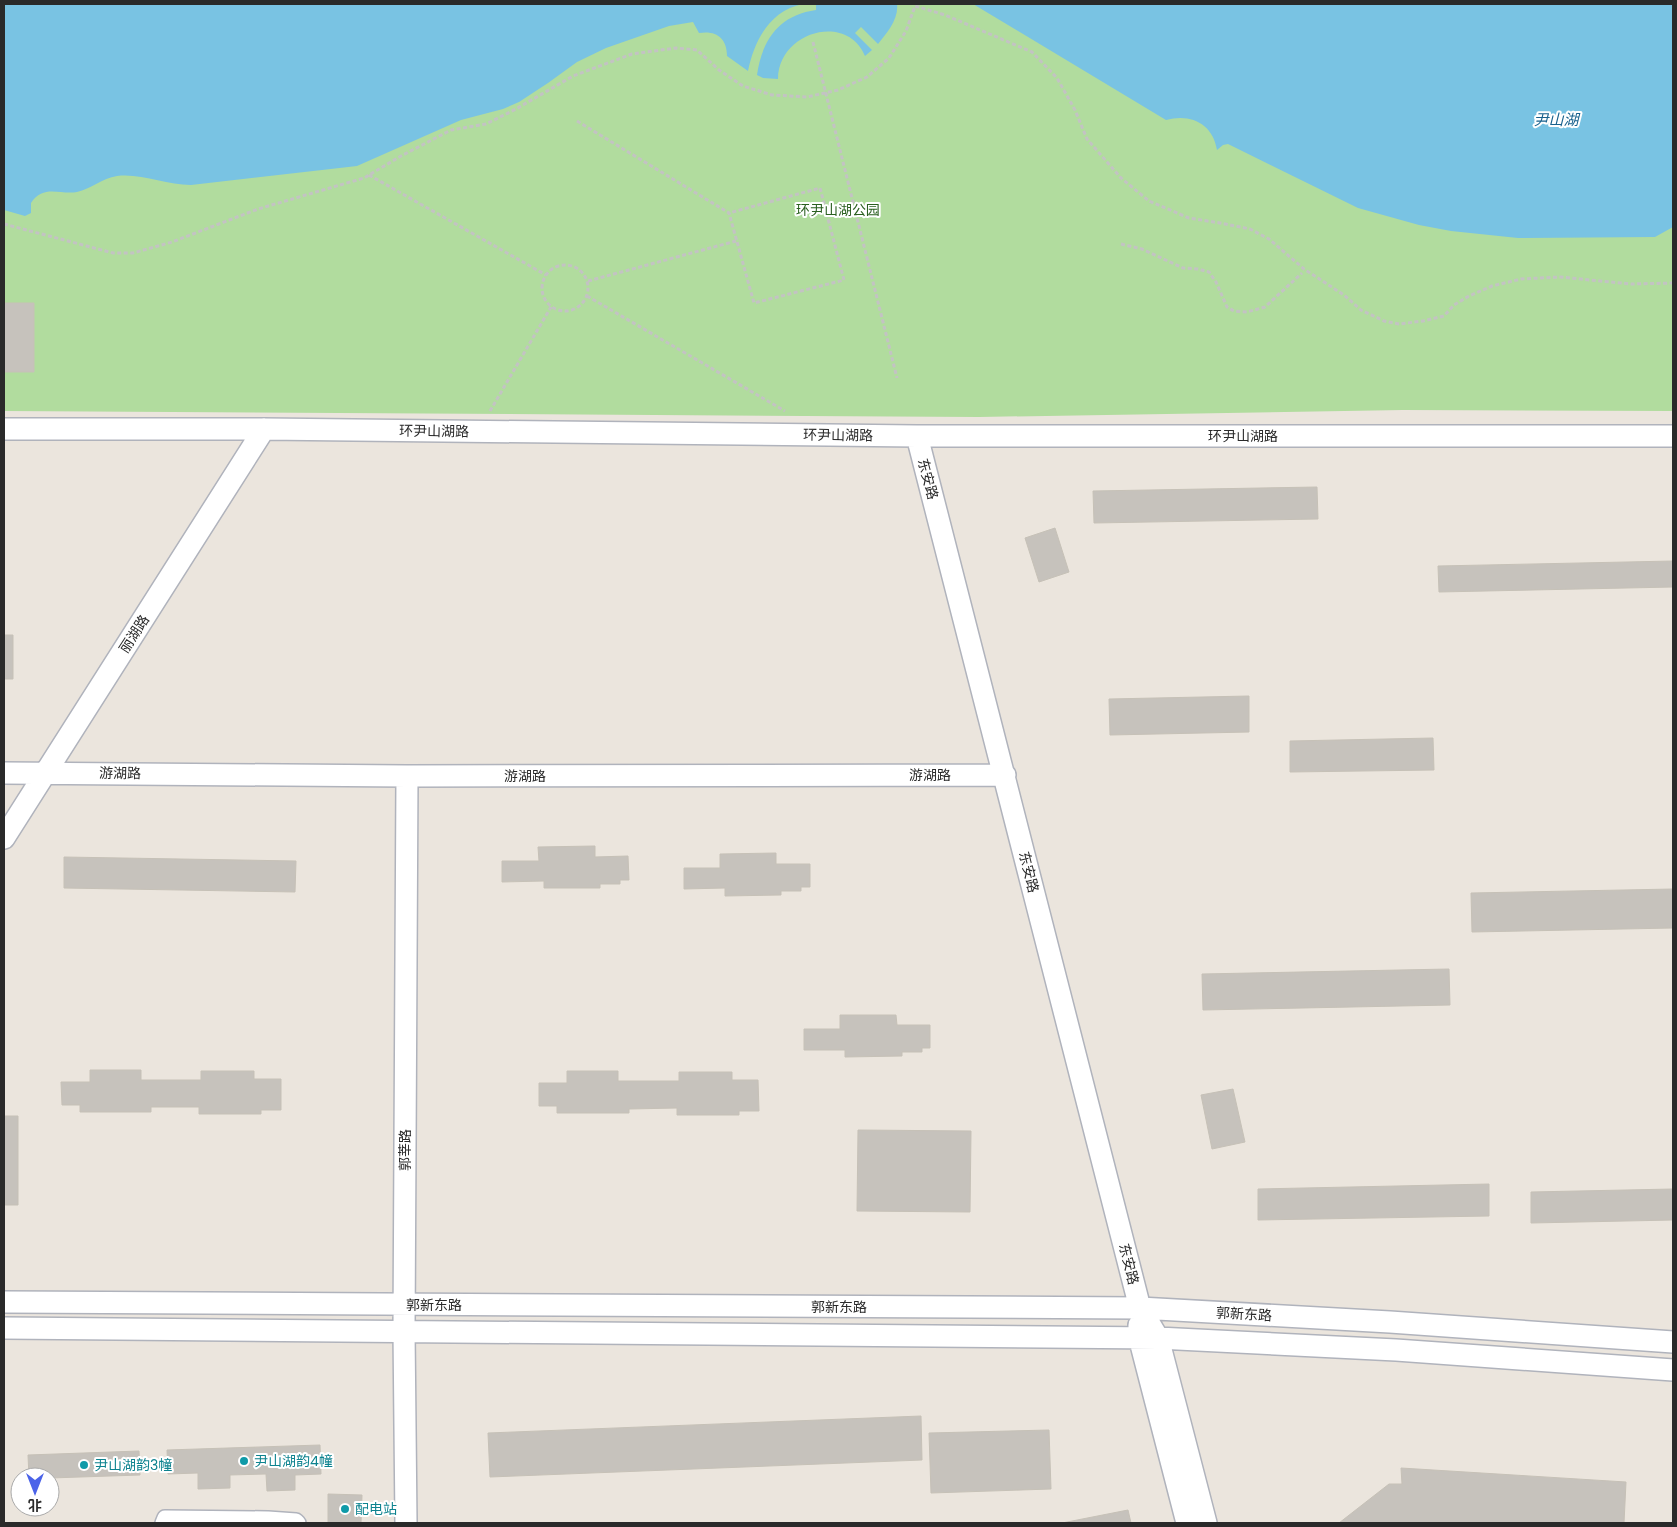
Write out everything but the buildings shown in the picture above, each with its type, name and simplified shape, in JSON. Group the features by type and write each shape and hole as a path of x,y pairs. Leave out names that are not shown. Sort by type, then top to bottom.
{"street":[{"name":"环尹山湖路","path":"4,430 264,429 917,436 1673,436"},
{"name":"丽湖路","path":"4,838 264,429"},
{"name":"东安路","path":"917,436 1140,1308 1206,1523"},
{"name":"游湖路","path":"4,772 407,776 1004,775"},
{"name":"郭莘路","path":"406,1523 404,1305 407,776"},
{"name":"郭新东路","path":"4,1302 1140,1308 1390,1322 1673,1342"},
{"name":"郭新东路","path":"4,1328 1148,1338 1396,1350 1673,1370"},
{"name":"东安路","path":"1148,1338 1187,1523"},
{"path":"163,1523 166,1518 268,1519 296,1521 298,1523"}],"path":[{"path":"4,224 113,254 133,254 172,242 258,209 368,175 451,130 486,124 573,76 632,54 676,48 698,50 718,70 743,86 772,95 807,96 826,93 838,90 867,77 889,58 906,30 915,6 945,15 1032,52 1057,78 1075,110 1087,139 1121,178 1149,201 1188,218 1220,222 1250,229 1269,239 1304,269 1344,295 1361,310 1384,321 1399,324 1444,316 1454,305 1469,296 1492,286 1521,280 1560,278 1631,284 1673,283"},
{"path":"814,42 897,378"},
{"path":"577,121 729,214 754,303 844,280 820,188 729,214"},
{"path":"368,175 546,275"},
{"path":"588,281 736,241"},
{"path":"1121,244 1142,249 1183,268 1209,272 1216,282 1227,307 1234,311 1246,312 1265,307 1302,273"},
{"path":"565,264 575,266 583,272 588,281 586,300 579,307 570,311 560,311 551,307 544,300 541,290 542,280 546,275 555,266 565,264"},
{"path":"587,296 785,411"},
{"path":"490,411 551,307"}],"green space":[{"name":"环尹山湖公园","path":"4,4 1673,4 1673,411 1403,410 979,417 4,411"}],"water":[{"path":"4,4 803,4 791,7 781,13 765,28 754,49 748,71 727,56 723,40 715,34 699,33 693,22 669,26 606,48 577,62 519,102 503,109 461,120 357,166 191,185 135,176 117,176 77,192 46,192 41,194 31,203 31,213 25,216 4,210"},
{"path":"816,4 897,4 897,10 892,26 878,44 861,27 855,33 872,50 865,56 856,42 844,34 830,32 815,33 801,39 789,49 781,63 778,79 763,78 757,75 763,51 774,31 792,17 816,10"},
{"name":"尹山湖","path":"973,4 1673,4 1673,227 1655,237 1518,238 1451,231 1419,225 1358,208 1228,144 1223,145 1217,150 1215,141 1206,127 1184,118 1166,120"}],"place":[{"name":"尹山湖韵4幢","path":"244,1461"},
{"name":"尹山湖韵3幢","path":"84,1465"},
{"name":"配电站","path":"345,1509"}]}
